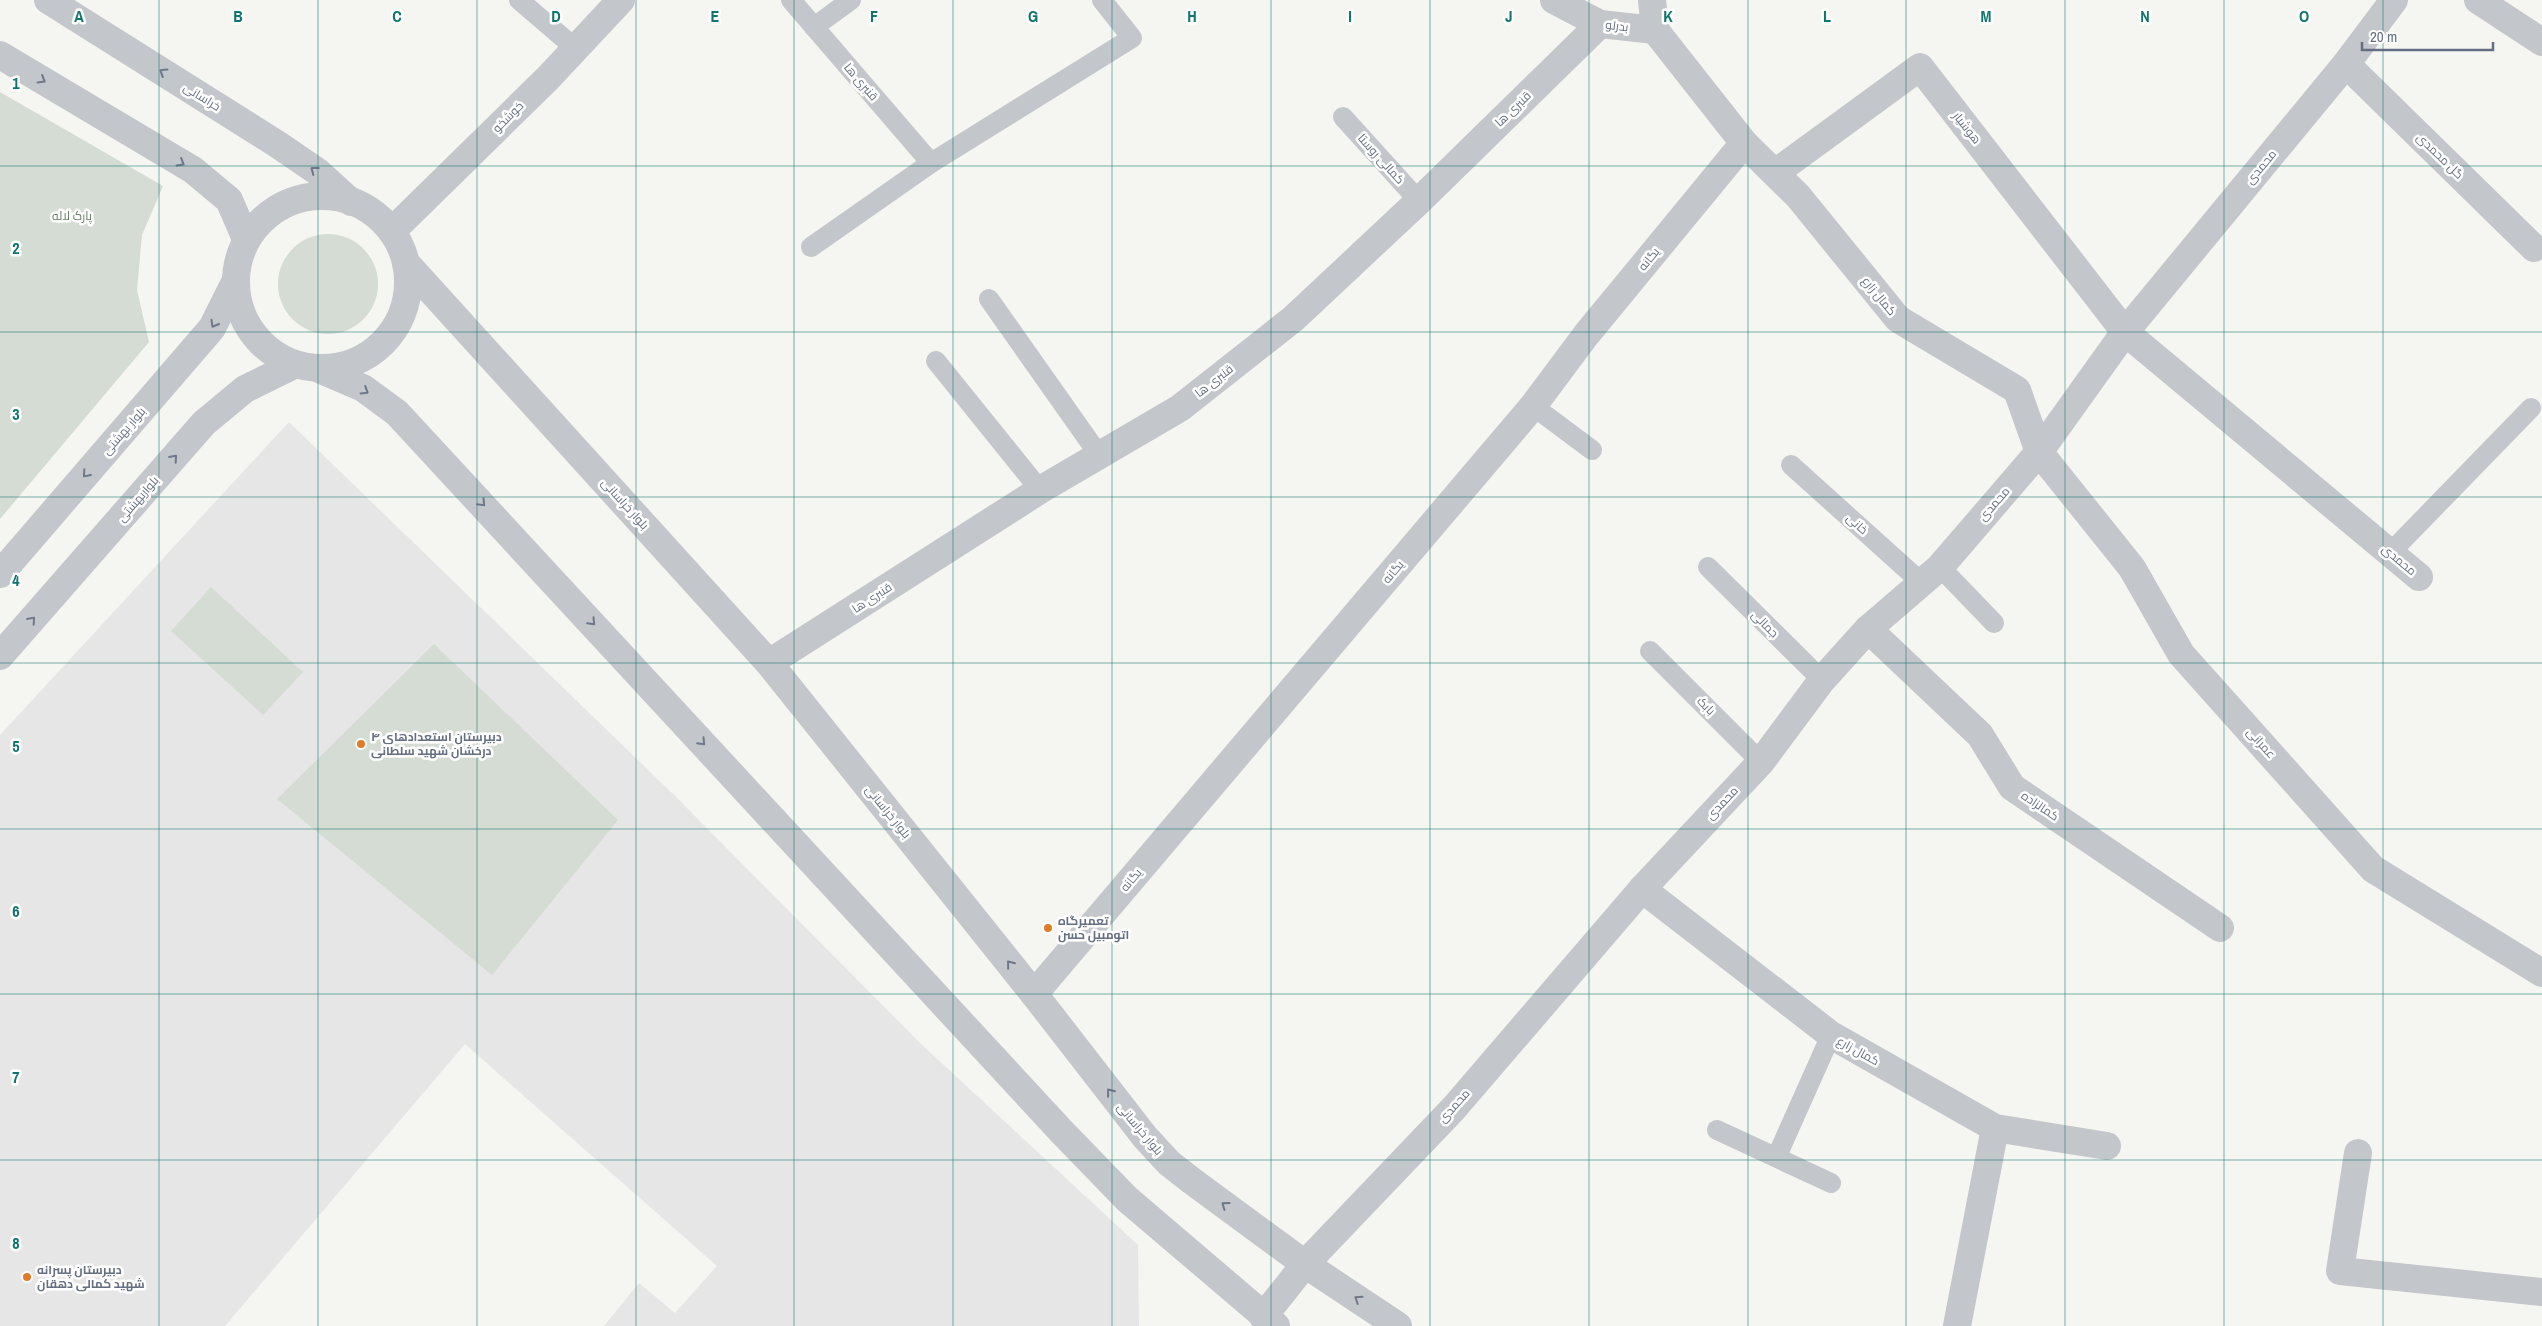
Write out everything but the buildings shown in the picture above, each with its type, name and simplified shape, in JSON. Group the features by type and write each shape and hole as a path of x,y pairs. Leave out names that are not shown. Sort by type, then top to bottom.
{"street":[{"name":"خراسانی","path":"48,0 277,144 318,172 351,202"},
{"name":"خوشخو","path":"392,231 621,0"},
{"name":"بدرلو","path":"1554,0 1600,24 1655,30"},
{"path":"1652,0 1655,30"},
{"name":"محمدی","path":"1265,1323 1305,1264 1454,1108 1642,889 1761,762 1822,680 1868,629 1931,575 2039,452 2125,332 2346,64 2394,0"},
{"path":"2478,0 2542,42"},
{"name":"قنبری ها","path":"769,663 1040,490 1180,408 1293,319 1419,201 1600,24"},
{"name":"کمال زارع","path":"1655,30 1744,143 1798,196 1898,319 2017,390 2039,452"},
{"path":"0,55 193,170 229,200 246,239"},
{"name":"گل محمدی","path":"2346,64 2534,248"},
{"name":"هوشیار","path":"1775,173 1920,67 2125,332"},
{"name":"یگانه","path":"1034,994 1533,406 1586,335 1744,143"},
{"path":"322,370 366,357 384,344 397,326 406,306 409,285 406,263 392,231 375,216 351,202 320,198 294,200 276,207 260,219 246,239 237,260 236,280 244,314 255,334 270,350 294,365 322,370 363,388 397,413 1062,1132 1127,1199 1265,1323"},
{"name":"بلوار خراسانی","path":"406,263 769,663 1034,994 1145,1137 1169,1163 1305,1264 1398,1326"},
{"name":"بلوار بهشتی","path":"0,574 212,328 236,280"},
{"name":"محمدی","path":"2125,332 2419,577"},
{"name":"بلواربهشتی","path":"0,656 204,423 245,389 294,365"},
{"name":"عمرانی","path":"2039,452 2132,568 2181,654 2373,869 2542,973"},
{"name":"کمالزاده","path":"1868,629 1980,735 2012,787 2220,928"},
{"name":"کمال زارع","path":"1642,889 1831,1036 1995,1128 2107,1146"},
{"path":"1957,1326 1995,1128"},
{"path":"2358,1153 2340,1271 2542,1292"}],"lane":[{"path":"519,0 575,48"},
{"name":"قنبری ها","path":"791,0 932,163"},
{"path":"814,27 851,0"},
{"path":"812,247 932,163 1132,38 1102,0"},
{"name":"کمالی روستا","path":"1343,117 1419,201"},
{"path":"988,299 1099,455"},
{"path":"936,361 1040,490"},
{"path":"1533,406 1592,450"},
{"path":"2390,553 2531,408"},
{"name":"خانی","path":"1791,466 1994,623"},
{"name":"جمالی","path":"1708,567 1822,680"},
{"name":"بابک","path":"1650,651 1761,762"},
{"path":"1776,1156 1831,1036"},
{"path":"1717,1130 1776,1156 1831,1184"}],"shaded area":[{"path":"289,422 674,795 920,1043 1138,1245 1139,1326 604,1326 639,1283 675,1313 717,1266 465,1044 225,1326 0,1326 0,735"}],"green space":[{"name":"پارک لاله","path":"0,92 163,186 142,235 137,290 149,342 0,519"},
{"path":"328,234 338,235 356,242 370,256 377,274 377,294 370,312 356,326 338,333 328,334 318,333 300,326 286,312 279,294 278,284 279,274 286,256 300,242 318,235"},
{"path":"211,587 303,672 263,715 171,631"},
{"path":"434,644 618,820 492,975 277,799"}],"place":[{"name":"۴ دبیرستان استعدادهای درخشان شهید سلطانی","path":"361,744"},
{"name":"تعمیرگاه اتومبیل حسن","path":"1048,928"},
{"name":"دبیرستان پسرانه شهید کمالی دهقان","path":"27,1277"}]}
